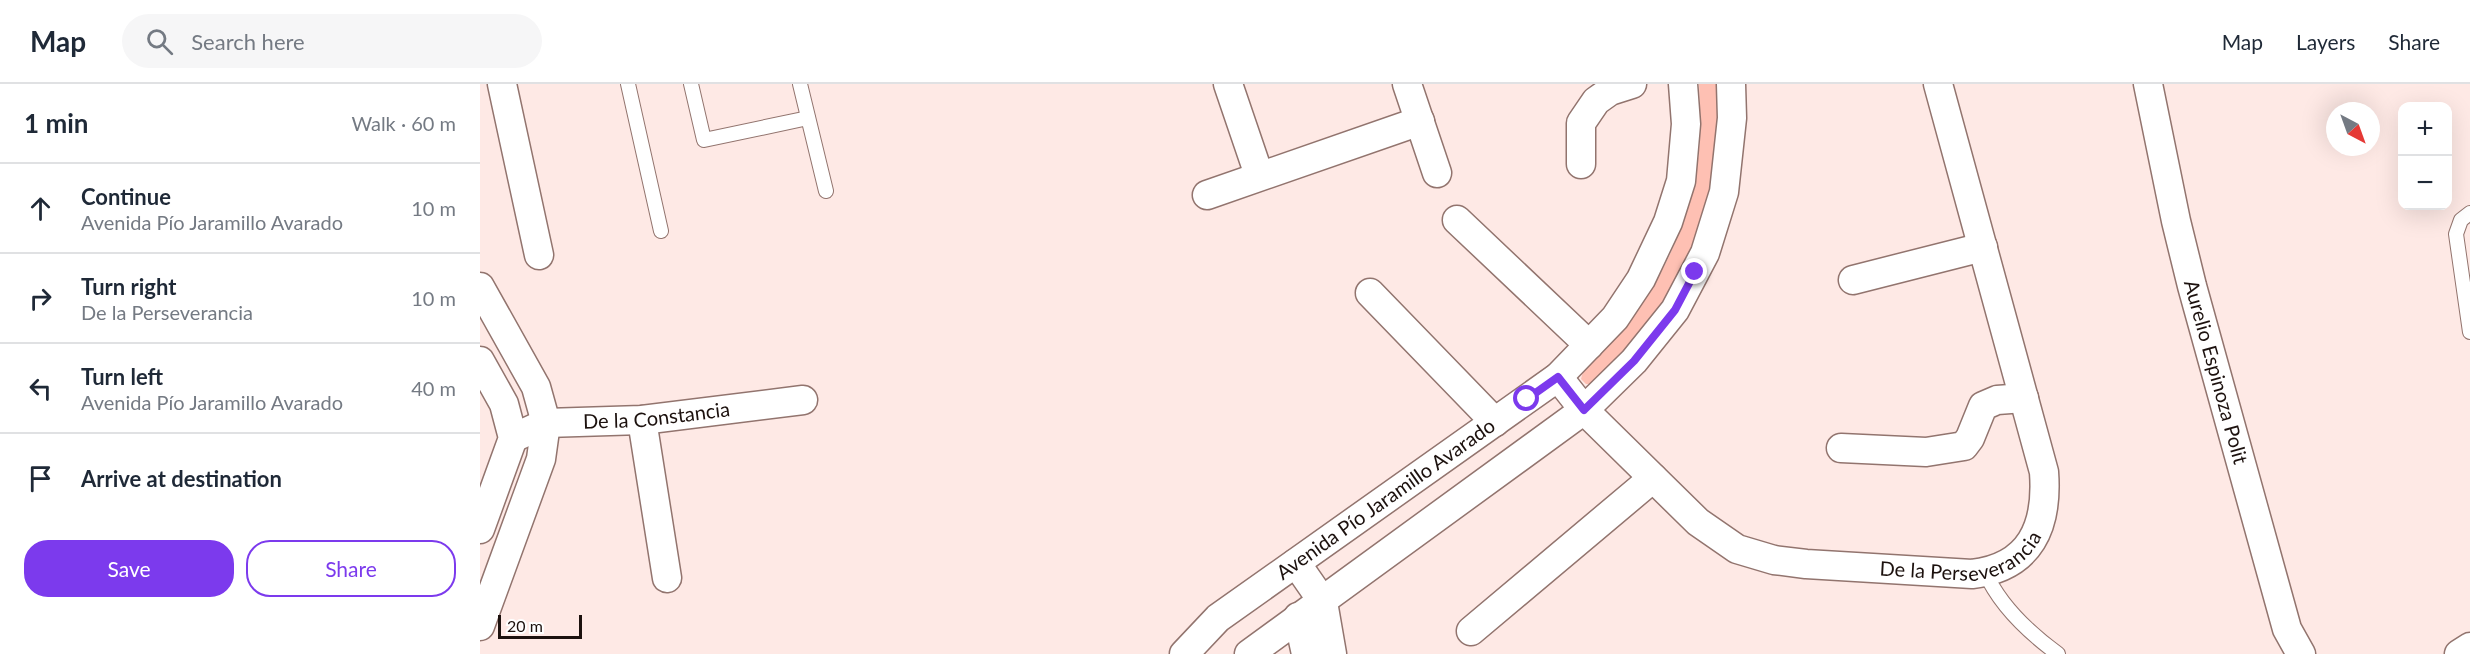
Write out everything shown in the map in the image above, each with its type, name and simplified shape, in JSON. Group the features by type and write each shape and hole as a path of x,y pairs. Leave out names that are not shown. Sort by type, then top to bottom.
{"street":[{"path":"502,84 540,255"},
{"path":"1228,84 1259,176"},
{"path":"1407,84 1437,173"},
{"path":"1581,164 1581,123 1596,100 1610,91 1632,84"},
{"name":"Avenida Pío Jaramillo Avarado","path":"1184,654 1218,618 1558,377 1615,318 1641,279 1668,222 1682,181 1686,124 1683,84"},
{"path":"1249,654 1584,410 1634,361 1675,310 1705,253 1724,192 1732,118 1731,84"},
{"name":"De la Perseverancia","path":"1558,377 1584,410 1698,522 1726,542 1749,554 1806,564 1948,573 1985,572 2006,564 2022,553 2033,537 2043,513 2044,472 1938,84"},
{"name":"Aurelio Espinoza Polit","path":"2148,84 2192,286 2287,629 2301,654"},
{"path":"1207,195 1420,121"},
{"path":"1457,220 1589,345"},
{"path":"1853,280 1983,247"},
{"path":"480,286 536,387 546,423 541,459 480,626"},
{"path":"1370,293 1495,422"},
{"path":"480,361 504,404 513,438 480,529"},
{"path":"1841,448 1926,452 1964,446 1970,438 1983,406 1997,400 2024,398"},
{"name":"De la Constancia","path":"513,438 546,423 642,420 803,400"},
{"path":"642,420 667,578"},
{"path":"1471,631 1653,478"},
{"path":"1296,563 1323,602 1332,654"},
{"path":"1298,617 1306,654"},
{"path":"2459,654 2470,647"}],"lane":[{"path":"628,84 661,231"},
{"path":"691,84 704,141 808,118"},
{"path":"800,84 826,191"},
{"path":"2470,213 2460,219 2457,234 2470,332"},
{"path":"1985,572 1993,590 2030,633 2058,654"}],"shaded area":[{"path":"1699,84 1718,84 1720,123 1715,178 1702,227 1662,309 1598,384 1586,384 1581,379 1584,368 1644,298 1654,284 1677,238 1693,187 1698,160"}],"route":[{"path":"1527,399 1558,377 1584,410 1634,361 1675,310 1695,272"}]}
